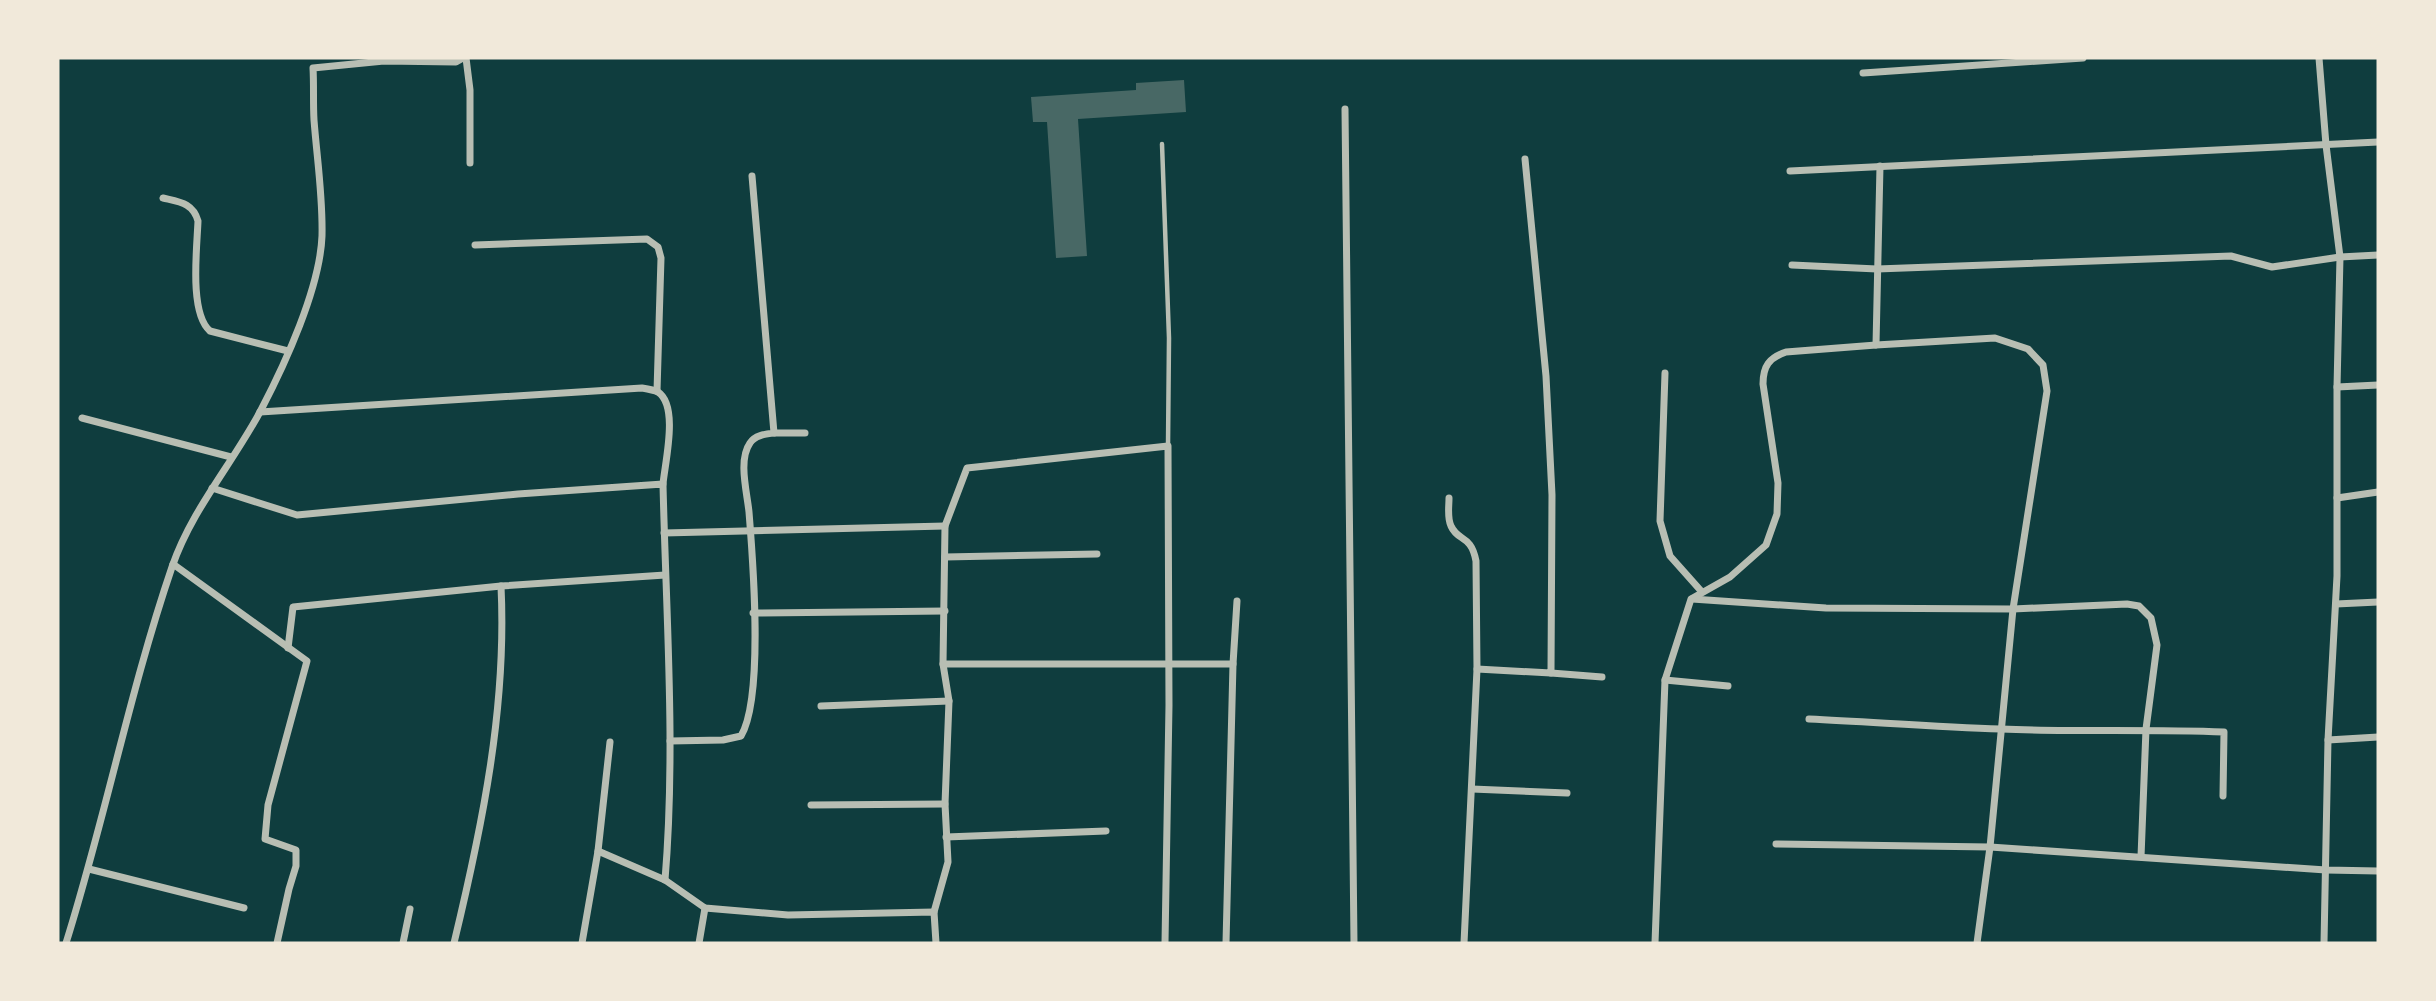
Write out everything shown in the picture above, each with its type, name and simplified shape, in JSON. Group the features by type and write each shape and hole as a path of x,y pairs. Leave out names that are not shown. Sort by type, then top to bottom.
{"street":[{"path":"66,943 173,564 212,488 260,412 288,351 313,284 322,239 312,58"},
{"path":"313,68 384,61 456,62 465,58 470,90 470,163"},
{"path":"1864,73 2083,58"},
{"path":"2319,58 2326,145 2340,257 2336,604 2328,740 2324,943"},
{"path":"1345,110 1354,943"},
{"path":"1790,171 2378,142"},
{"path":"1525,159 1547,389 1552,495 1551,673"},
{"path":"1876,345 1880,166"},
{"path":"752,176 774,433"},
{"path":"163,198 182,202 195,212 198,221 197,299 203,325 210,331 288,351"},
{"path":"475,244 647,239 658,247 661,258 657,391"},
{"path":"1792,265 1877,269 2231,256 2272,267 2340,257 2378,255"},
{"path":"1655,943 1665,680 1691,598 1730,576 1766,545 1777,514 1778,484 1763,370 1773,357 1786,352 1995,338 2028,349 2043,365 2047,391 2013,609 1990,847 1977,943"},
{"path":"1665,373 1660,521 1670,556 1702,592"},
{"path":"2337,387 2378,385"},
{"path":"260,412 642,388 657,391 665,399 670,414 663,484 670,741 670,815 665,880"},
{"path":"82,418 231,457"},
{"path":"670,741 723,740 741,736 748,724 755,667 750,531 744,460 750,442 759,435 805,433"},
{"path":"936,943 934,912 948,862 946,804 949,701 943,664 945,526 967,468 1168,446 1169,665 1165,943"},
{"path":"212,488 296,514 663,484"},
{"path":"2337,498 2378,492"},
{"path":"1449,498 1449,523 1473,548 1476,561 1477,669 1464,943"},
{"path":"664,533 945,526"},
{"path":"945,557 1097,554"},
{"path":"173,564 307,661 268,805 265,839 296,850 296,866 277,943"},
{"path":"288,648 293,607 501,586 665,575"},
{"path":"454,943 482,819 491,764 503,633 501,586"},
{"path":"1691,598 1826,608 2013,609 2127,604 2139,606 2151,618 2157,645 2146,729 2141,858"},
{"path":"1226,943 1237,601"},
{"path":"2336,604 2378,601"},
{"path":"753,613 945,611"},
{"path":"943,664 1233,664"},
{"path":"1477,669 1602,677"},
{"path":"1665,680 1728,687"},
{"path":"821,706 949,701"},
{"path":"1809,719 2001,729 2224,732 2223,796"},
{"path":"2328,740 2378,737"},
{"path":"582,943 598,851 610,742"},
{"path":"1472,789 1567,793"},
{"path":"811,805 946,804"},
{"path":"946,837 1106,831"},
{"path":"1776,844 1990,847 2326,870 2378,871"},
{"path":"598,851 665,880 705,908 788,915 934,912"},
{"path":"89,869 244,908"},
{"path":"699,943 705,908"},
{"path":"404,943 410,909"}],"lane":[{"path":"1162,144 1169,338 1168,446"}],"building":[{"path":"1184,80 1186,112 1078,119 1087,256 1056,258 1047,122 1033,122 1031,97 1136,90 1136,83"}]}
